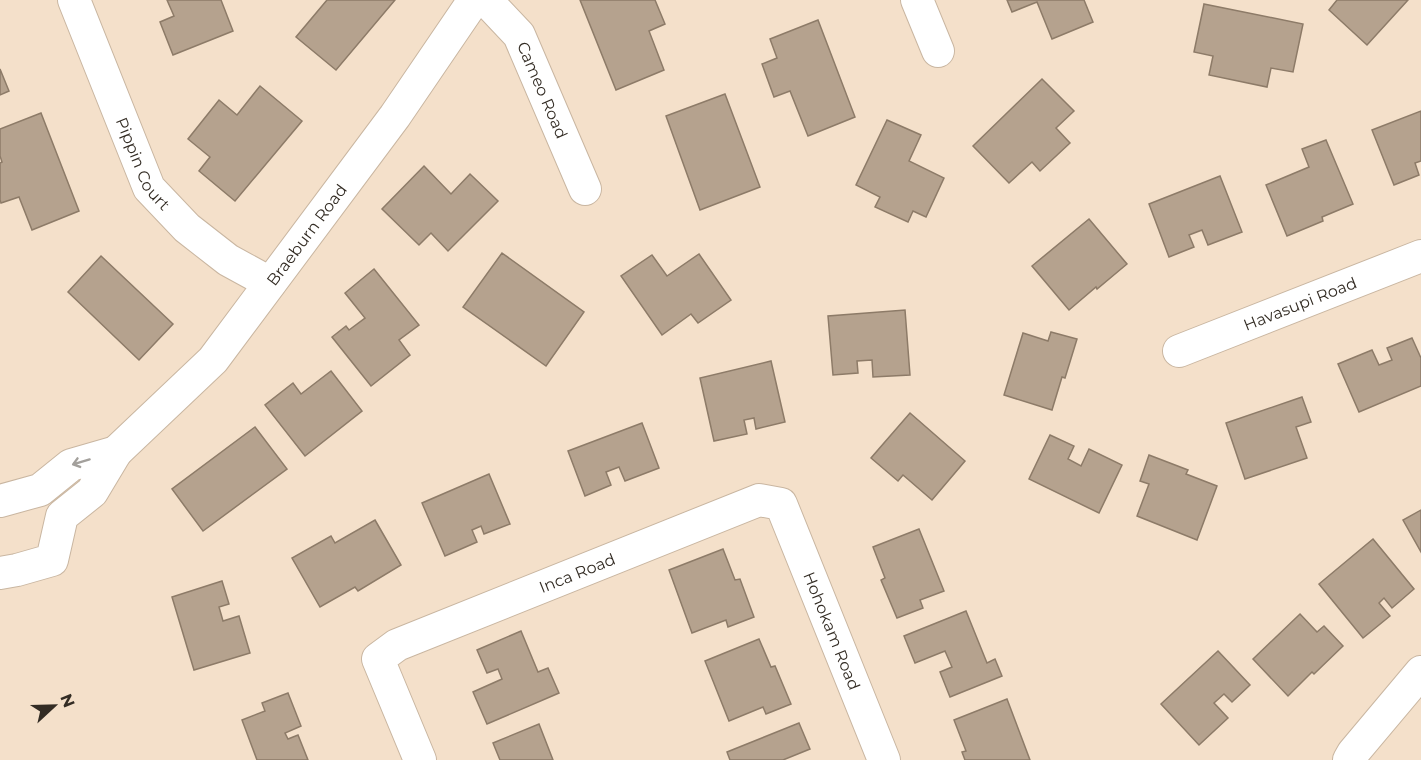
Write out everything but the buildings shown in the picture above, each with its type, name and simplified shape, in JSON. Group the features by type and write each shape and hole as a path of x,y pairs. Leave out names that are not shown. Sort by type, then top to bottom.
{"street":[{"name":"Pippin Court","path":"74,0 149,188 187,228 228,260 270,283"},
{"name":"Braeburn Road","path":"62,516 92,492 116,452 213,360 395,116 474,0"},
{"name":"Cameo Road","path":"486,0 519,35 585,189"},
{"path":"917,0 938,51"},
{"name":"Havasupi Road","path":"1179,351 1421,256"},
{"name":"Braeburn Road","path":"0,501 40,490 71,465 116,452"},
{"path":"0,573 51,560 62,516 40,490"},
{"name":"Inca Road","path":"420,760 378,659 397,645 759,500 781,504"},
{"name":"Hohokam Road","path":"781,504 884,760"},
{"path":"1349,760 1421,672"}]}
